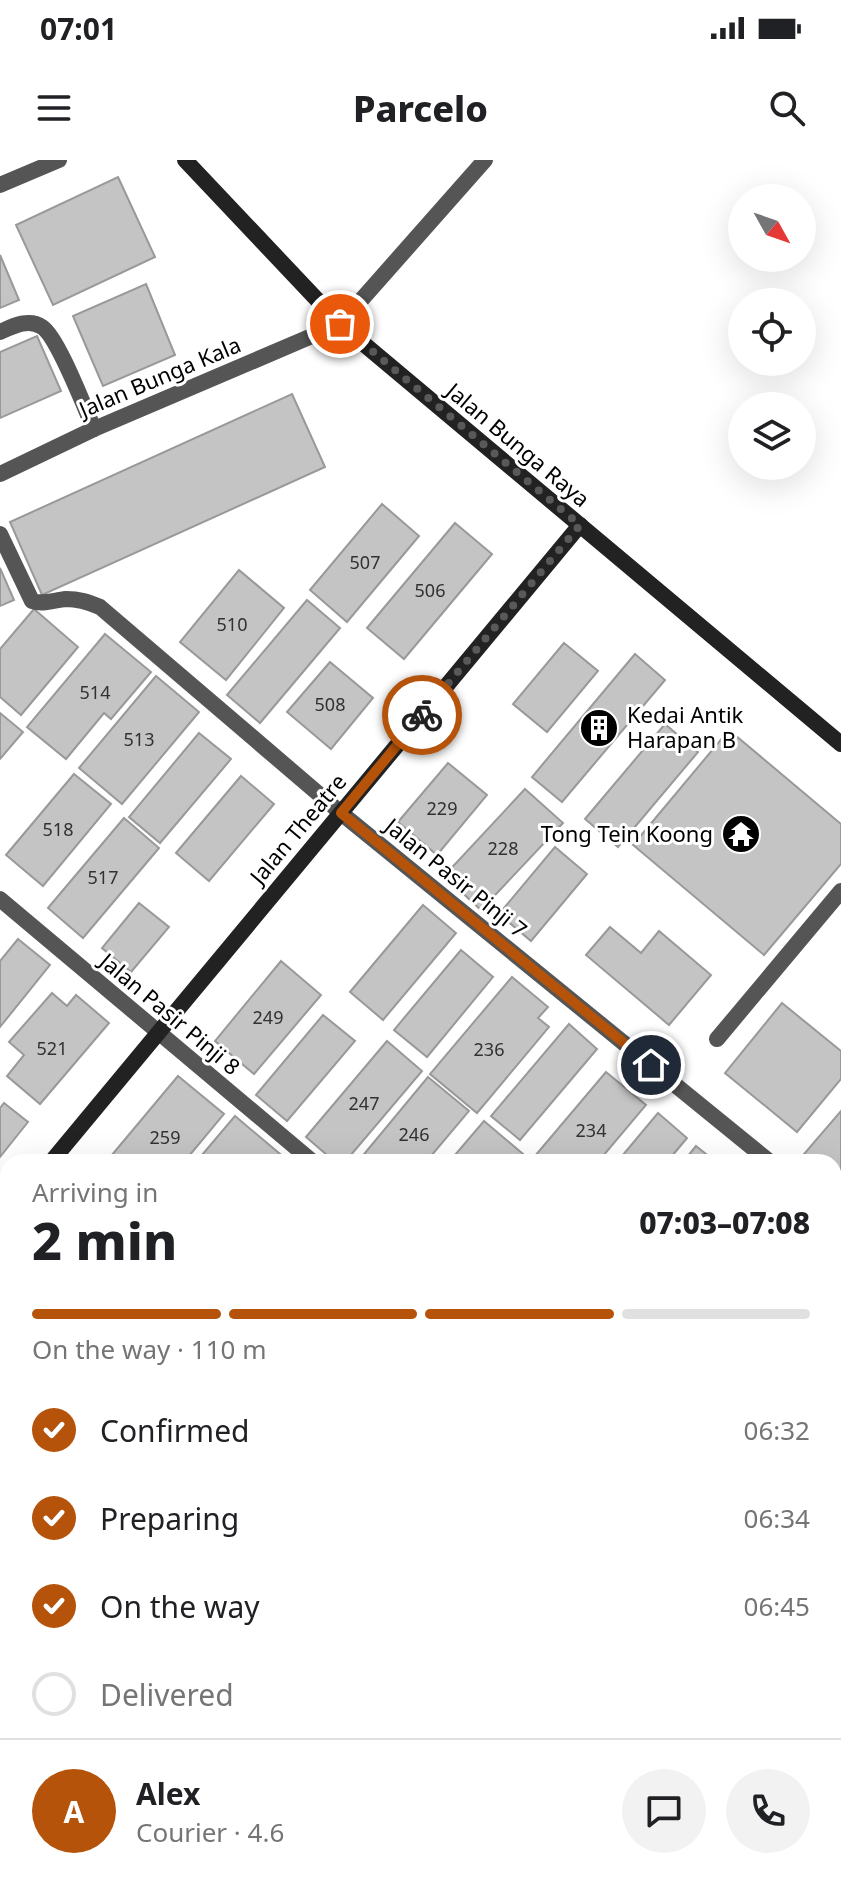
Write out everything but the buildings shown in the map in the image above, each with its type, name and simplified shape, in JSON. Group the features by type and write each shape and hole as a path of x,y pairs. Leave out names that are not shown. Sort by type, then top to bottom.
{"main road":[{"name":"Jalan Bunga Raya","path":"185,160 340,324 841,744"},
{"name":"Jalan Theatre","path":"58,1154 580,525"}],"street":[{"path":"0,185 59,160"},
{"path":"340,324 485,160"},
{"path":"0,332 26,322 43,327 55,342 94,429"},
{"name":"Jalan Bunga Kala","path":"0,474 94,429 340,324"},
{"name":"Jalan Pasir Pinji 7","path":"0,534 32,601 83,600 100,607 341,813 760,1154"},
{"path":"717,1039 841,891"},
{"name":"Jalan Pasir Pinji 8","path":"0,899 303,1154"}],"way so far":[{"path":"340,324 580,525 422,715"}],"place":[{"name":"Kedai Antik Harapan B","path":"599,728"},
{"name":"Tong Tein Koong","path":"741,834"}],"route":[{"path":"422,715 341,813 651,1065"}]}
